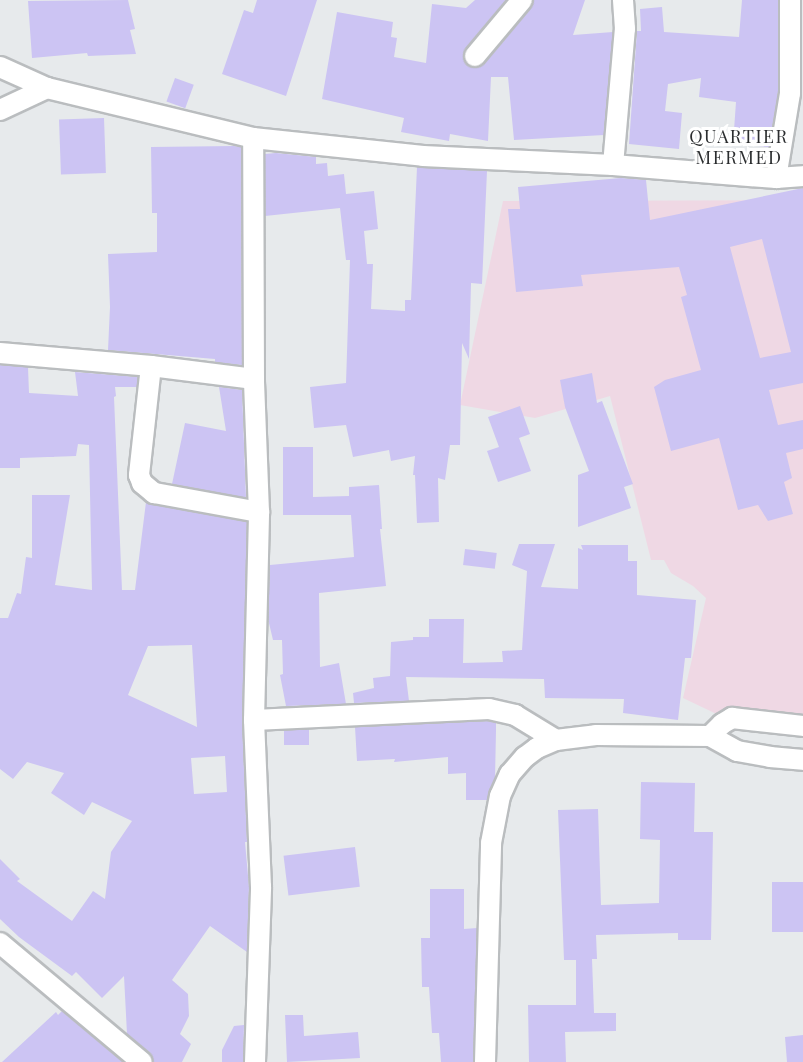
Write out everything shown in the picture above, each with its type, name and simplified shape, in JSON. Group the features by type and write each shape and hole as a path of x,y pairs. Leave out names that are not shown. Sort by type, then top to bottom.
{"street":[{"path":"475,56 522,0"},
{"path":"613,165 626,29 623,0"},
{"path":"776,178 790,93 790,0"},
{"path":"0,67 47,88 253,138 423,156 613,165 776,178 803,176"},
{"path":"0,110 47,88"},
{"path":"253,138 254,379 259,512 254,720 261,886 255,1062"},
{"path":"0,353 151,366 254,379"},
{"path":"151,366 139,475 142,483 154,493 259,512"},
{"path":"254,720 489,709 516,715 556,740"},
{"path":"710,736 732,718 803,726"},
{"path":"485,1062 490,843 500,796 510,774 525,757 537,748 556,740 596,735 710,736 737,751 770,758 803,760"},
{"path":"0,943 142,1062"}],"shaded area":[{"path":"803,200 803,732 727,719 683,698 706,598 693,586 671,573 664,560 651,560 610,396 535,418 460,405 503,201"}],"building":[{"path":"128,0 135,29 130,30 136,54 88,56 87,53 32,58 28,1"},
{"path":"257,0 317,0 286,96 222,74 244,10 253,13"},
{"path":"475,0 506,0 465,49 464,61 474,68 484,64 531,8 534,0 585,0 573,35 613,32 604,135 514,140 508,77 491,77 488,141 450,134 449,141 401,132 404,118 322,99 337,12 393,22 391,37 397,38 394,57 426,63 432,4 466,8"},
{"path":"742,0 778,0 778,92 769,147 733,144 736,102 699,97 701,78 668,84 665,111 682,113 679,149 629,144 637,31 641,31 640,9 662,7 664,32 739,37"},
{"path":"175,78 194,85 185,108 166,101"},
{"path":"104,118 106,173 61,175 59,120"},
{"path":"151,147 241,147 242,365 215,362 215,359 108,350 110,307 108,254 157,252 157,213 152,213"},
{"path":"265,154 316,157 316,164 327,163 328,176 344,174 346,194 374,191 378,229 364,231 367,264 373,264 371,309 405,311 405,300 411,300 417,167 487,171 482,284 471,283 469,359 462,343 460,445 450,445 445,480 438,478 439,522 417,523 415,475 413,475 415,456 391,461 389,450 353,457 346,425 314,428 310,387 346,383 350,260 346,260 340,208 265,216"},
{"path":"621,178 646,180 650,220 803,188 803,383 769,390 778,425 803,420 803,449 786,453 792,478 784,482 793,514 768,521 758,505 738,510 719,438 671,451 654,387 665,380 701,370 681,297 687,295 679,267 581,275 583,286 516,292 508,209 520,209 518,187","holes":["762,239 791,352 760,358 730,247"]},
{"path":"0,365 28,367 29,393 78,396 75,372 138,377 137,387 115,387 116,396 114,397 122,590 135,590 146,502 247,522 242,721 247,842 245,842 249,887 247,952 210,926 172,980 188,994 189,1016 180,1034 191,1044 182,1062 154,1062 150,1053 127,1034 124,976 102,998 76,972 72,976 19,937 0,919 0,859 20,879 17,881 72,921 93,891 105,899 111,852 132,821 92,802 84,815 51,793 64,773 27,762 13,779 0,769 0,618 8,618 17,593 21,594 26,557 32,558 32,495 70,495 55,585 92,590 89,445 78,444 76,456 20,458 20,468 0,468","holes":["192,645 197,727 128,695 148,646","225,756 227,792 194,794 191,758"]},
{"path":"592,373 597,403 602,401 633,484 624,487 631,508 578,527 578,475 589,471 565,407 560,380"},
{"path":"219,387 242,390 246,498 172,484 185,423 226,431"},
{"path":"520,406 530,434 519,438 531,471 498,482 487,451 499,447 488,417"},
{"path":"283,447 313,447 313,497 349,496 349,487 379,485 382,529 380,529 386,586 319,593 320,667 339,663 346,704 286,706 280,675 283,674 282,640 273,640 268,619 270,565 354,557 351,515 283,515"},
{"path":"519,544 555,544 541,587 578,589 578,548 583,550 581,545 628,545 628,561 637,561 637,595 696,600 691,658 685,658 678,720 623,713 624,699 545,698 544,679 406,677 409,701 354,703 353,693 374,688 373,678 390,676 391,642 413,640 413,637 429,637 429,619 464,619 463,663 503,662 502,651 522,650 527,571 512,565"},
{"path":"465,549 497,553 495,569 463,565"},
{"path":"488,721 496,723 496,731 495,778 487,800 466,800 466,773 448,774 448,757 394,762 395,759 357,761 355,727"},
{"path":"284,729 309,729 309,745 284,745"},
{"path":"641,782 695,783 694,832 713,832 711,940 678,940 678,933 596,935 597,959 592,959 594,1013 616,1013 616,1031 565,1032 566,1062 529,1062 528,1005 576,1005 576,960 564,960 558,810 598,809 601,905 659,903 660,840 640,839"},
{"path":"355,847 360,887 288,895 284,856"},
{"path":"772,882 803,882 803,932 772,932"},
{"path":"430,889 464,889 464,929 477,928 473,1062 441,1062 439,1033 432,1033 429,987 422,987 421,938 430,938"},
{"path":"62,1011 123,1062 2,1062 56,1012 58,1015"},
{"path":"285,1015 303,1015 304,1036 358,1032 360,1058 287,1062"},
{"path":"244,1025 243,1062 222,1062 222,1050 234,1026"},
{"path":"803,1035 803,1062 787,1062 785,1037"}],"district":[{"name":"QUARTIER MERMED","path":"739,147"}]}
